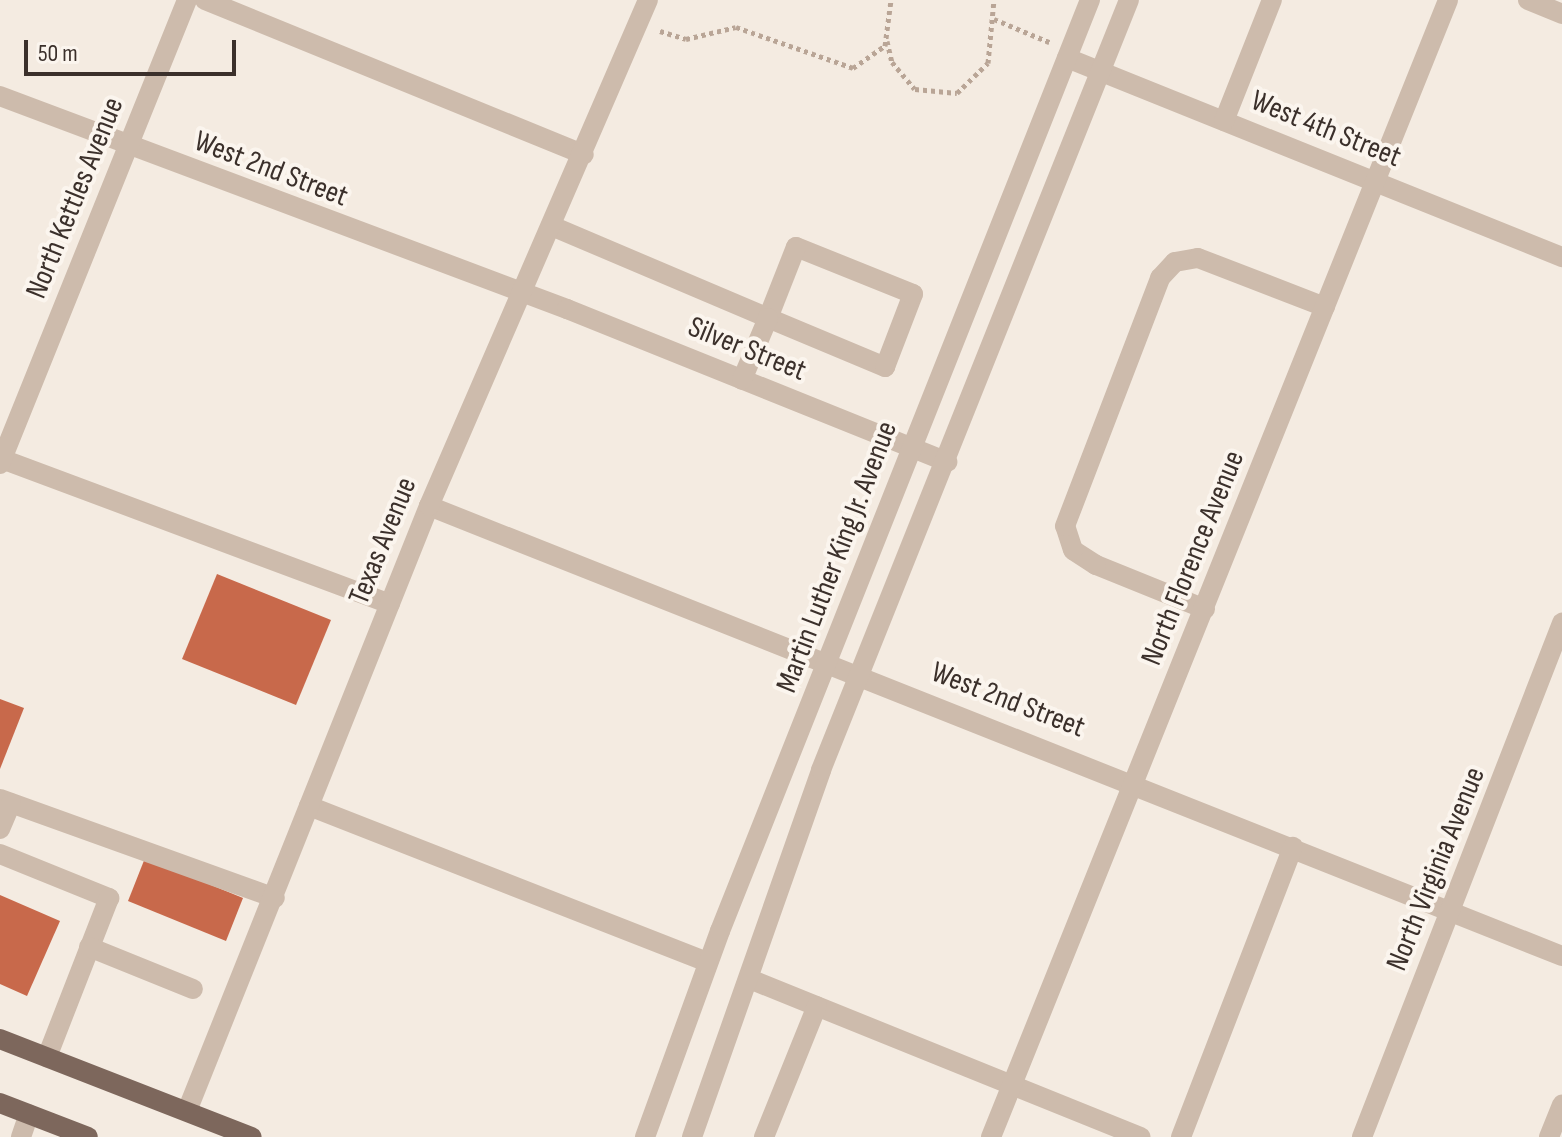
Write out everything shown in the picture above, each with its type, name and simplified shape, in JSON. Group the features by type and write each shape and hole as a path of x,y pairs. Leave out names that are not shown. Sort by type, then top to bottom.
{"main road":[{"path":"0,1039 252,1137"},
{"path":"0,1103 88,1137"}],"street":[{"name":"North Kettles Avenue","path":"1,461 187,0"},
{"path":"205,0 584,155"},
{"name":"Texas Avenue","path":"187,1111 275,898 429,506 554,227 648,0"},
{"name":"Martin Luther King Jr. Avenue","path":"645,1137 707,962 831,663 1060,51 1090,0"},
{"path":"692,1137 752,980 821,770 863,675 1129,0"},
{"path":"1224,121 1272,0"},
{"name":"North Florence Avenue","path":"991,1137 1448,0"},
{"path":"1528,0 1562,14"},
{"name":"West 4th Street","path":"1060,51 1102,71 1562,257"},
{"name":"West 2nd Street","path":"0,96 522,296"},
{"path":"554,227 768,318 885,367 913,294 796,247 768,318 742,380"},
{"path":"1205,609 1096,565 1073,550 1065,526 1160,278 1175,262 1198,258 1325,307"},
{"name":"Silver Street","path":"522,296 947,462"},
{"path":"1,461 390,604"},
{"name":"West 2nd Street","path":"429,506 1136,782 1562,956"},
{"name":"North Virginia Avenue","path":"1362,1137 1452,913 1562,623"},
{"path":"0,829 5,801 275,898"},
{"path":"309,806 707,962"},
{"path":"1181,1137 1293,847"},
{"path":"0,854 109,898 47,1057"},
{"path":"89,947 193,989"},
{"path":"752,980 1141,1137"},
{"path":"764,1137 817,1006"},
{"path":"1549,1137 1562,1105"},
{"path":"21,1137 29,1114"}],"path":[{"path":"891,0 887,40 892,62 915,89 957,93 983,74 994,19 994,0"},
{"path":"994,19 1060,51"},
{"path":"660,31 686,39 736,27 853,68 887,40"}],"building":[{"path":"217,574 331,620 296,705 182,659"},
{"path":"0,699 24,708 0,769"},
{"path":"145,858 243,898 226,941 128,901"},
{"path":"0,895 60,921 27,996 0,984"}]}
